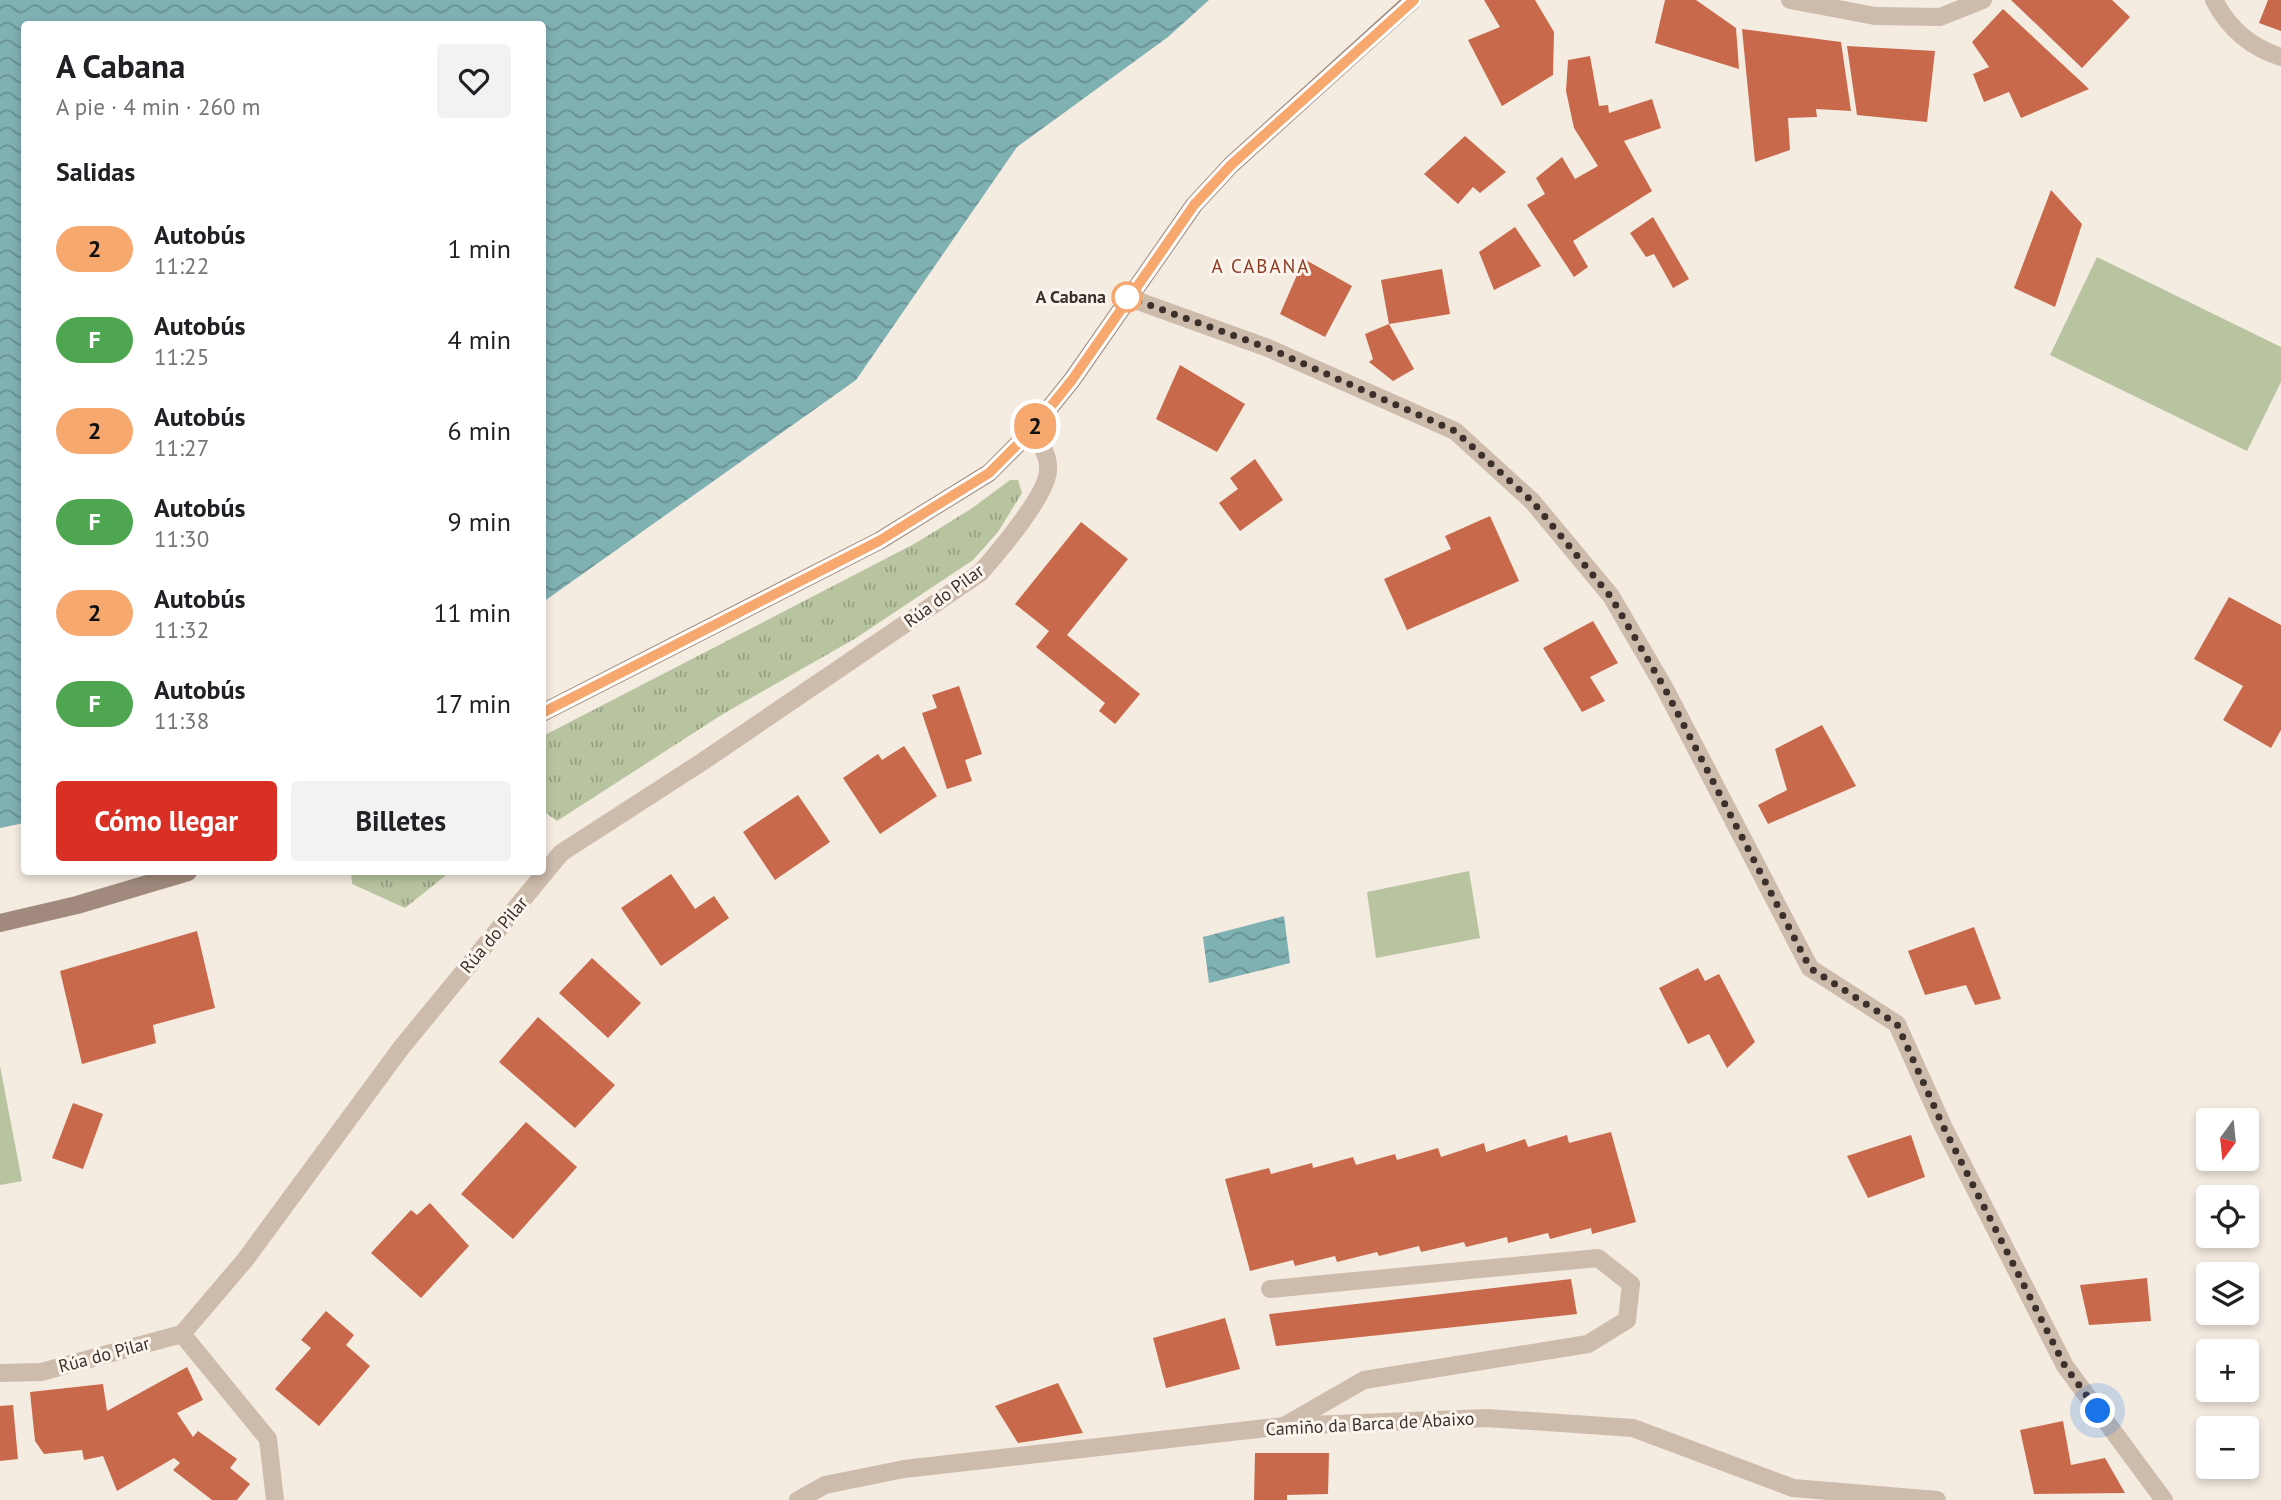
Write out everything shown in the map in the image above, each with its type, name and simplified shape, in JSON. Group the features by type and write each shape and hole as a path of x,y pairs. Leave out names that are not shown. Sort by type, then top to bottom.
{"main road":[{"path":"546,711 879,541 989,473 1030,432 1098,344 1127,298 1194,205 1231,165 1413,0"},
{"path":"0,923 177,875"}],"street":[{"path":"1790,0 1940,17 1983,0"},
{"path":"2214,0 2226,23 2234,30 2259,50 2281,57"},
{"path":"1127,298 1268,348 1455,431 1532,501 1611,597 1664,687 1810,968 1897,1024 1943,1126 2065,1366 2164,1500"},
{"name":"Rúa do Pilar","path":"546,871 561,853 702,762 980,573 1016,533 1049,472 1045,450 1030,432"},
{"name":"Rúa do Pilar","path":"0,1373 41,1372 183,1334 245,1259 401,1048 543,875"},
{"path":"1270,1289 1598,1258 1631,1284 1627,1320 1588,1344 1364,1380 1284,1426"},
{"path":"183,1334 268,1439 275,1500"},
{"name":"Camiño da Barca de Abaixo","path":"798,1500 825,1485 904,1469 1284,1426 1487,1418 1633,1427 1793,1488 1937,1500"}],"green space":[{"path":"2097,257 2281,347 2281,382 2247,451 2050,355"},
{"path":"1010,480 1018,480 1022,493 998,532 973,560 856,638 723,714 557,821 546,813 546,734 914,544 971,509"},
{"path":"1469,871 1480,938 1376,958 1367,892"},
{"path":"351,875 446,875 405,908 352,884"},
{"path":"0,1066 22,1181 0,1185"}],"water":[{"path":"0,0 1209,0 1168,37 1017,147 856,380 546,600 546,21 21,21 21,824 0,828"},
{"path":"1284,916 1290,963 1209,983 1203,937"}],"building":[{"path":"1484,0 1535,0 1554,32 1553,75 1502,106 1468,40 1500,27"},
{"path":"1665,0 1696,0 1736,28 1739,69 1655,43"},
{"path":"2011,0 2112,0 2130,17 2082,68"},
{"path":"2268,0 2281,0 2281,31 2259,23"},
{"path":"2003,9 2089,89 2021,118 2009,92 1984,102 1973,74 1989,67 1972,42"},
{"path":"1742,29 1841,42 1851,111 1816,109 1817,117 1788,118 1790,150 1755,162"},
{"path":"1847,46 1935,51 1927,122 1857,115"},
{"path":"1590,56 1599,106 1608,105 1609,113 1652,99 1661,128 1624,141 1652,191 1573,241 1588,267 1574,277 1527,205 1545,194 1536,178 1562,157 1575,179 1598,166 1574,128 1566,91 1568,60"},
{"path":"1465,136 1506,172 1480,193 1473,187 1458,204 1424,174"},
{"path":"2051,190 2082,224 2055,307 2014,288"},
{"path":"1653,217 1689,279 1673,288 1654,254 1646,257 1630,233"},
{"path":"1515,227 1541,266 1494,290 1479,252"},
{"path":"1304,259 1352,286 1325,337 1280,314"},
{"path":"1442,269 1450,314 1389,324 1381,280"},
{"path":"1389,324 1414,369 1393,381 1369,362 1373,359 1365,334"},
{"path":"1180,365 1245,404 1217,452 1156,419"},
{"path":"1255,459 1283,500 1240,531 1219,503 1238,489 1230,478"},
{"path":"1490,516 1519,581 1407,630 1384,579 1451,549 1445,536"},
{"path":"1081,522 1128,559 1067,635 1140,694 1115,724 1099,711 1105,703 1036,647 1049,631 1015,604"},
{"path":"2229,597 2281,625 2281,730 2271,748 2223,720 2243,686 2194,659"},
{"path":"1593,621 1618,663 1590,677 1605,701 1582,712 1543,648"},
{"path":"959,686 982,754 965,760 972,781 947,789 922,713 937,708 932,695"},
{"path":"1822,725 1856,786 1768,824 1758,805 1787,790 1775,749"},
{"path":"904,746 937,796 880,834 843,778 878,754 882,760"},
{"path":"798,795 830,842 775,880 743,832"},
{"path":"671,874 695,909 714,896 729,918 661,966 621,908"},
{"path":"1974,927 2001,999 1975,1005 1966,985 1925,995 1908,951"},
{"path":"197,931 215,1008 153,1025 156,1043 82,1064 60,971"},
{"path":"592,958 641,1003 608,1038 559,993"},
{"path":"1698,968 1705,981 1719,974 1755,1042 1727,1068 1709,1034 1688,1044 1659,988"},
{"path":"538,1017 615,1085 575,1128 499,1062"},
{"path":"73,1103 103,1114 83,1169 52,1158"},
{"path":"526,1122 577,1167 513,1239 461,1194"},
{"path":"1611,1132 1636,1222 1592,1234 1591,1228 1550,1239 1548,1233 1508,1243 1507,1237 1466,1247 1464,1242 1421,1252 1419,1246 1379,1256 1377,1252 1337,1262 1335,1256 1295,1266 1293,1260 1250,1271 1225,1179 1269,1168 1271,1174 1312,1163 1313,1168 1353,1157 1356,1165 1395,1154 1397,1160 1438,1148 1441,1157 1484,1143 1486,1152 1525,1139 1528,1147 1567,1135 1569,1143"},
{"path":"1911,1135 1925,1177 1868,1198 1847,1156"},
{"path":"430,1203 469,1246 421,1298 371,1253 411,1210 417,1215"},
{"path":"2147,1278 2151,1321 2089,1325 2080,1285"},
{"path":"1571,1279 1577,1314 1276,1346 1269,1314"},
{"path":"326,1311 354,1335 346,1345 370,1366 319,1426 275,1389 311,1348 301,1340"},
{"path":"1225,1318 1240,1369 1166,1388 1153,1338"},
{"path":"187,1367 203,1400 177,1413 193,1437 198,1431 237,1459 230,1468 250,1484 237,1500 212,1500 173,1470 180,1463 174,1458 117,1491 103,1456 84,1460 82,1450 44,1454 35,1441 30,1392 103,1384 107,1411"},
{"path":"1058,1383 1083,1433 1018,1443 995,1406"},
{"path":"13,1405 18,1459 0,1461 0,1406"},
{"path":"2063,1421 2071,1465 2105,1458 2125,1493 2034,1494 2020,1430"},
{"path":"1255,1453 1329,1453 1328,1494 1287,1495 1287,1500 1254,1500"}],"bus line":[{"name":"2","path":"546,711 879,541 989,473 1030,432 1072,380 1155,257 1194,205 1231,165 1414,0"}],"place":[{"name":"A Cabana","path":"1127,297"}],"district":[{"name":"A CABANA","path":"1261,266"}],"route":[{"path":"1127,297 1268,348 1455,431 1532,501 1611,597 1664,687 1810,968 1897,1024 1943,1126 2065,1366 2098,1411"}]}
